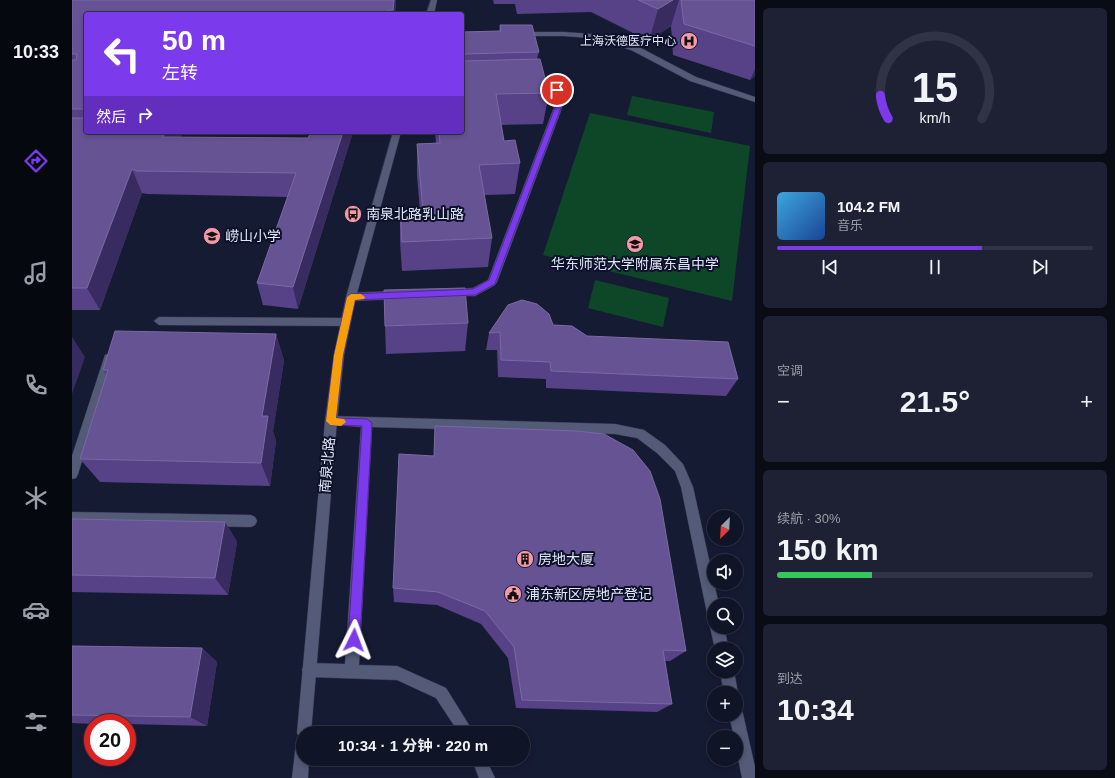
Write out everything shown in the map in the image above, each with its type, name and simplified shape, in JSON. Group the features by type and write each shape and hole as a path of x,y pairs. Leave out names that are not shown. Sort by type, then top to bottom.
{"street":[{"path":"431,12 434,0"},
{"path":"509,35 564,34 602,37 636,49 693,79 755,100"},
{"path":"444,294 475,292 492,282 562,97 557,90 545,86 522,87"},
{"name":"南泉北路","path":"305,726 330,421 339,355 351,297 396,134"},
{"path":"351,297 405,295"},
{"path":"159,321 346,322"},
{"path":"72,474 109,357"},
{"path":"330,421 615,429 640,434 661,449 679,468 684,480 711,598"},
{"path":"352,671 367,423"},
{"path":"72,518 251,521"},
{"path":"309,670 397,673 441,693 463,726"},
{"path":"738,722 750,778"},
{"path":"300,778 301,766"},
{"path":"482,766 487,778"}],"green space":[{"path":"632,96 714,112 711,133 627,115"},
{"path":"590,113 750,146 732,301 543,255"},
{"path":"595,280 669,298 663,327 588,308"}],"building":[{"path":"72,0 394,0 393,10 388,10 388,12 84,12 84,109 72,109 72,60 76,60 77,54 72,54"},
{"path":"638,0 673,0 658,9"},
{"path":"681,0 755,0 755,46 684,24"},
{"path":"500,25 532,25 539,52 464,54 464,32 501,31"},
{"path":"540,59 549,93 496,94 504,141 515,140 520,163 479,165 492,238 402,242 400,212 423,211 417,144 440,143 439,134 464,134 464,61"},
{"path":"72,118 84,118 84,134 164,134 163,137 308,138 310,134 342,134 293,287 257,283 296,173 137,171 132,169 87,288 72,288"},
{"path":"465,288 468,323 385,326 384,290"},
{"path":"522,300 537,304 549,314 553,325 572,326 587,336 728,342 738,379 551,371 550,362 501,360 500,332 489,333 508,305"},
{"path":"115,331 276,334 262,416 268,416 261,463 80,459 108,370 103,370"},
{"name":"房地大厦","path":"435,426 576,431 604,434 633,450 650,471 660,499 686,651 663,650 672,704 522,700 514,647 485,611 438,592 393,588 399,454 434,456"},
{"path":"72,519 225,522 215,578 72,575"},
{"path":"72,646 202,648 190,717 136,716 136,714 72,715"}],"slow traffic":[{"path":"341,422 330,421 339,355 351,297 361,297"}],"place":[{"name":"上海沃德医疗中心","path":"689,41"},
{"name":"南泉北路乳山路","path":"353,214"},
{"name":"崂山小学","path":"212,236"},
{"name":"华东师范大学附属东昌中学","path":"635,244"},
{"name":"房地大厦","path":"525,559"},
{"name":"浦东新区房地产登记","path":"513,594"}],"route":[{"path":"354,640 367,423 330,421 339,355 351,297 475,292 485,288 492,282 562,97 557,90"}]}
